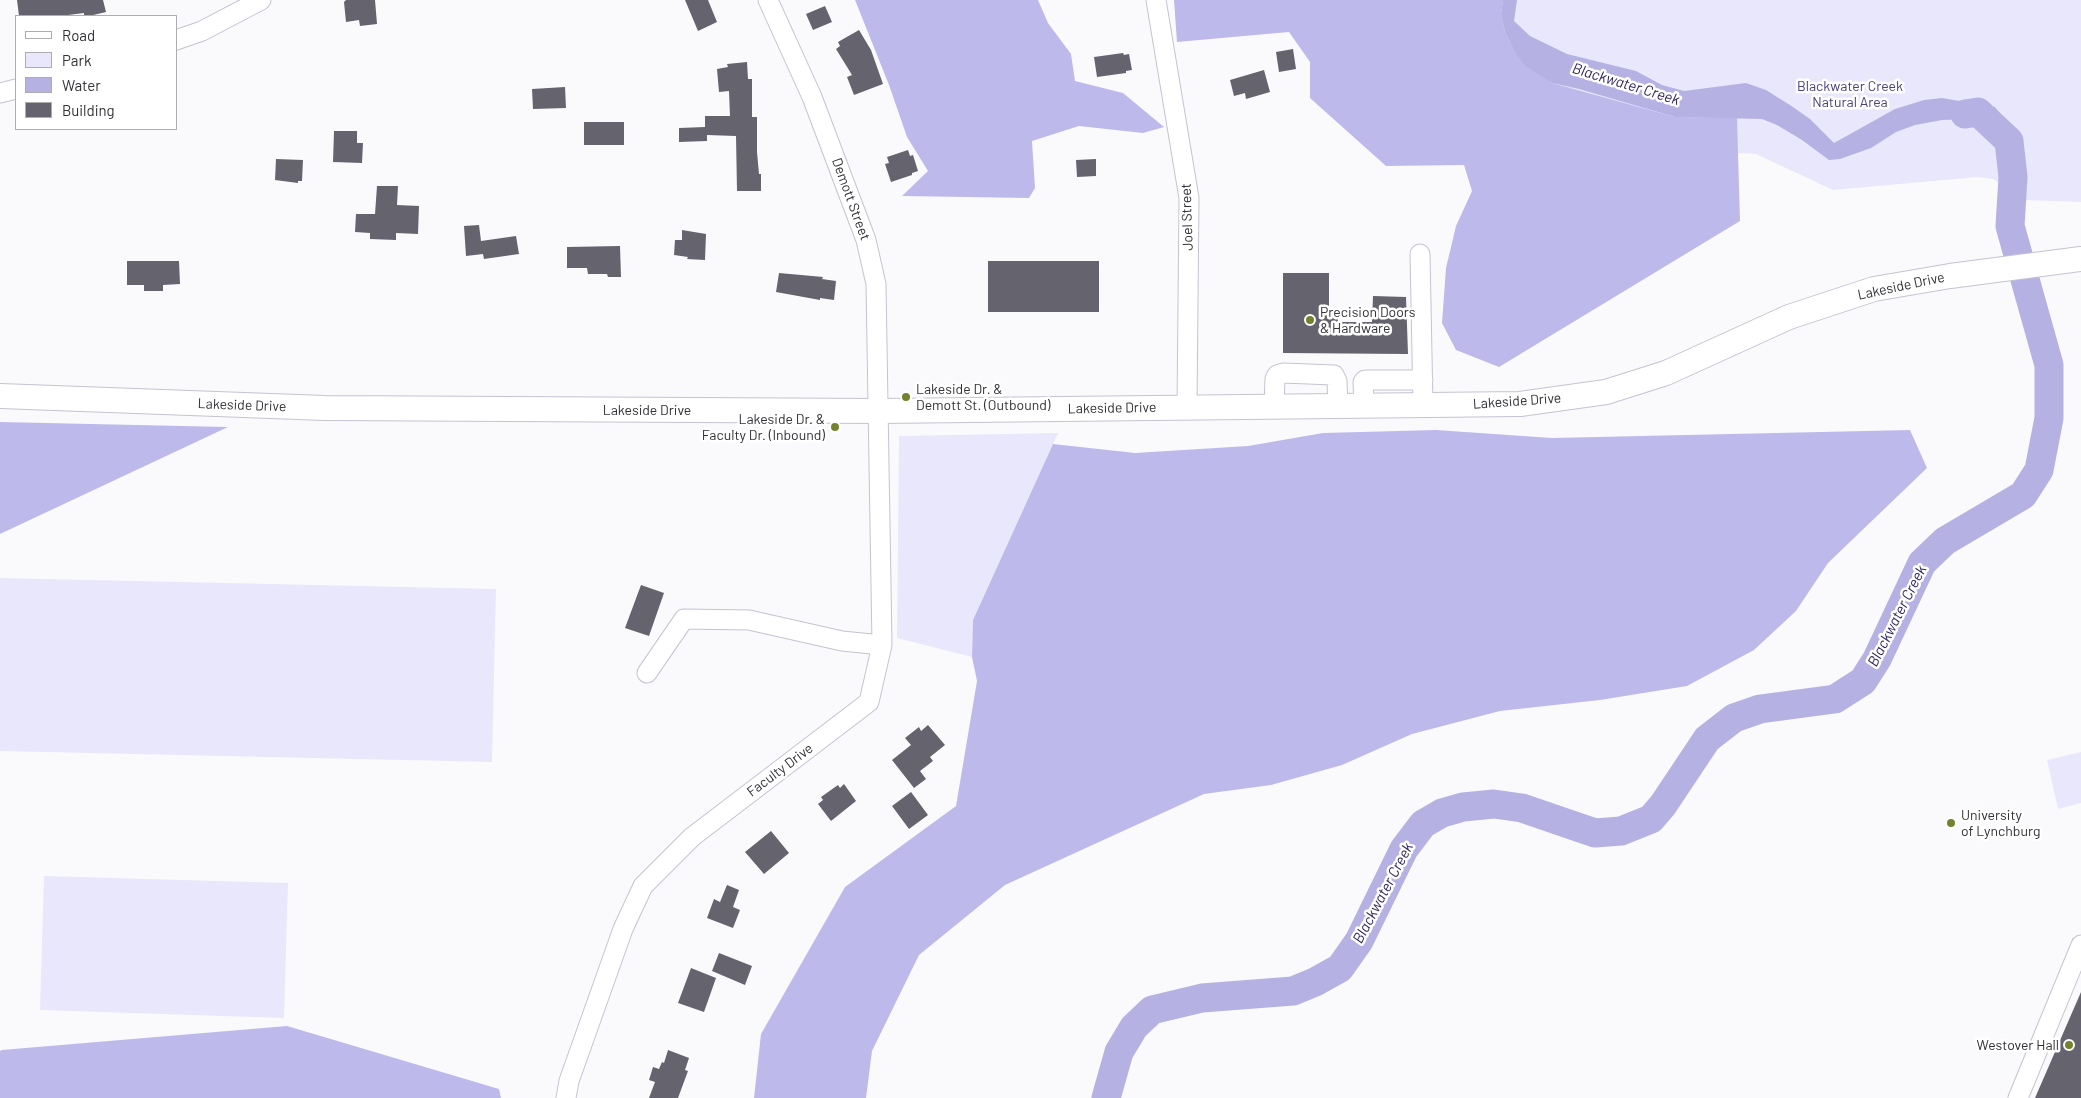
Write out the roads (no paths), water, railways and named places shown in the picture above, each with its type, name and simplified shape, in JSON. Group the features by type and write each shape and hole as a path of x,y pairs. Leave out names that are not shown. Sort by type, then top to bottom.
{"main road":[{"name":"Lakeside Drive","path":"0,396 325,408 879,411 1520,404 1606,392 1666,373 1789,317 1874,289 1950,276 2081,259"}],"street":[{"path":"178,39 202,30 260,0"},
{"name":"Demott Street","path":"768,0 812,96 866,240 876,284 879,411"},
{"name":"Joel Street","path":"1156,0 1189,198 1187,407"},
{"path":"0,92 15,89"},
{"path":"1420,254 1424,406"},
{"path":"1274,406 1275,379 1277,374 1283,373 1334,375 1337,381 1338,406"},
{"path":"1364,406 1363,382 1366,380 1423,380"},
{"name":"Faculty Drive","path":"566,1098 569,1081 622,929 643,886 692,838 870,702 882,645 879,411"},
{"path":"647,673 684,619 749,620 842,641 882,645"},
{"path":"2018,1098 2080,949"}],"water":[{"path":"1503,0 1517,0 1514,21 1530,36 1567,54 1636,71 1662,85 1684,91 1746,83 1766,90 1793,107 1810,119 1834,143 1895,109 1924,100 1942,98 1995,107 2009,126 1990,131 1975,119 1942,120 1915,125 1896,132 1871,148 1840,159 1829,160 1802,140 1777,125 1762,119 1675,117 1552,83 1526,66 1515,53 1505,32 1501,14"}],"waterway":[{"name":"Blackwater Creek","path":"1106,1098 1119,1052 1134,1027 1152,1010 1202,998 1293,991 1315,982 1340,968 1359,941 1404,849 1423,824 1442,813 1463,807 1494,804 1522,808 1595,833 1621,831 1651,819 1663,805 1707,739 1734,718 1760,709 1835,699 1863,681 1877,659 1922,563 1945,541 2023,495 2039,470 2049,418 2049,365 2010,226 2013,177 2009,141 1978,112 1965,114"}],"place":[{"name":"Precision Doors & Hardware","path":"1310,320"},
{"name":"Lakeside Dr. & Demott St. (Outbound)","path":"906,397"},
{"name":"Lakeside Dr. & Faculty Dr. (Inbound)","path":"835,427"},
{"name":"University of Lynchburg","path":"1951,823"},
{"name":"Westover Hall","path":"2069,1045"}],"park label":[{"name":"Blackwater Creek Natural Area","path":"1850,94"}]}
